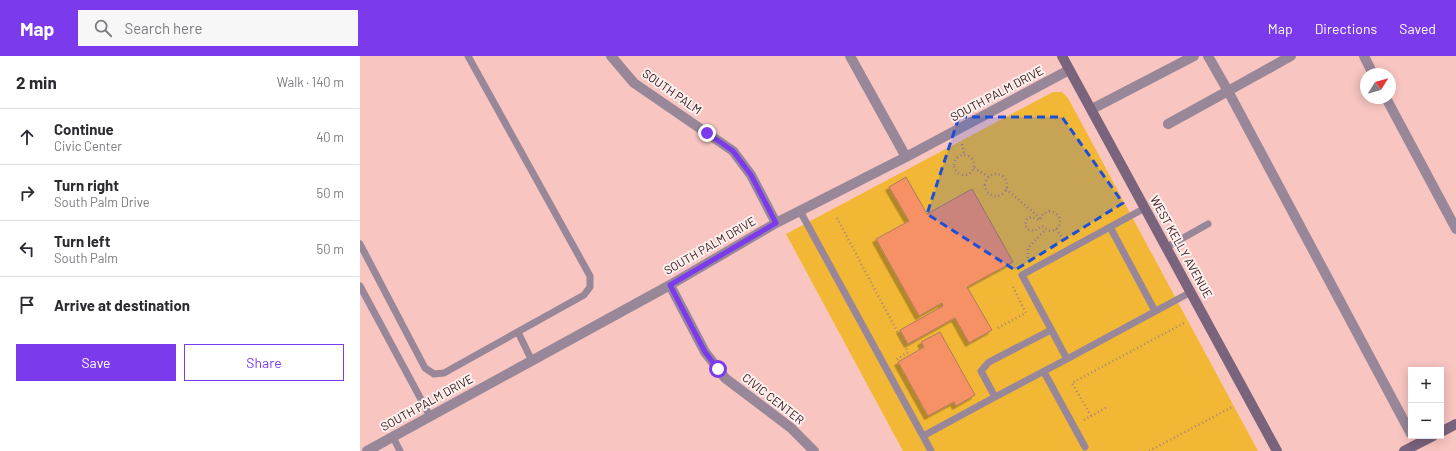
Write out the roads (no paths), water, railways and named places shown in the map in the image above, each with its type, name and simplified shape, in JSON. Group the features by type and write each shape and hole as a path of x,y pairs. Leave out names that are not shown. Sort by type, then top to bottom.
{"street":[{"name":"SOUTH PALM","path":"611,56 634,83 733,151 751,175 776,223"},
{"path":"850,56 906,157"},
{"name":"WEST KELLY AVENUE","path":"1062,56 1277,451"},
{"path":"1092,109 1194,56"},
{"path":"1208,56 1415,441 1404,451"},
{"path":"1168,124 1291,56"},
{"path":"1364,56 1370,68"},
{"name":"SOUTH PALM DRIVE","path":"367,451 670,285 776,223 906,157 1069,70"},
{"path":"1389,104 1453,217 1456,229"},
{"name":"CIVIC CENTER","path":"670,285 705,352 725,378 791,428 814,451"},
{"path":"1444,430 1456,424"}],"lane":[{"path":"360,244 425,368 434,374 444,373 518,332 584,295 590,287 590,276 468,56"},
{"path":"1067,359 1022,275 1145,208"},
{"path":"800,210 931,451"},
{"path":"1167,247 1208,224"},
{"path":"1110,227 1155,311"},
{"path":"360,286 430,416"},
{"path":"923,436 1191,292"},
{"path":"995,397 982,371 989,362 1051,330"},
{"path":"518,332 532,361"},
{"path":"1044,372 1085,447"},
{"path":"393,437 400,451"}]}
